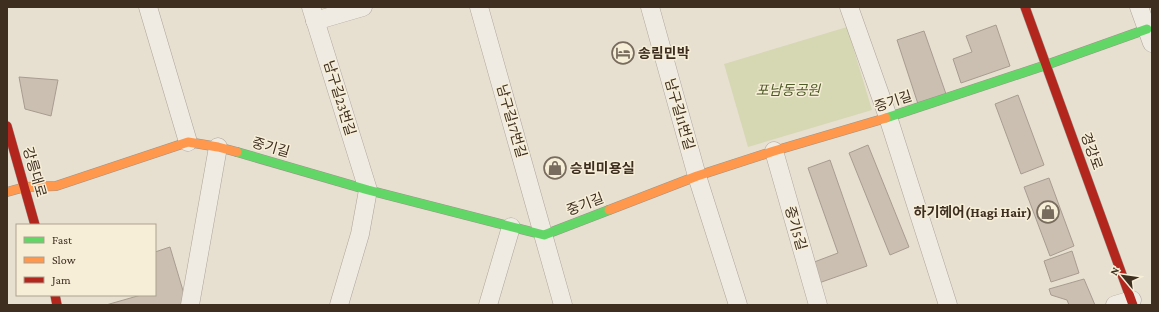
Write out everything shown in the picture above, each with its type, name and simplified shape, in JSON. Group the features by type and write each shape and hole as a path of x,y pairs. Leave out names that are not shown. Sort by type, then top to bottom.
{"street":[{"path":"148,7 188,142"},
{"path":"313,14 363,7"},
{"name":"남구길17번길","path":"479,7 563,305"},
{"name":"남구길11번길","path":"650,7 697,176 738,305"},
{"path":"849,7 888,117 948,305"},
{"name":"경강로","path":"1025,7 1127,303"},
{"path":"1139,7 1150,36"},
{"name":"남구길23번길","path":"313,14 368,190"},
{"name":"중기길","path":"7,192 25,188 56,186 188,142 218,147 368,190 544,236 697,176 888,117 1046,65 1150,36"},
{"name":"강릉대로","path":"7,126 35,224"},
{"path":"190,305 218,147"},
{"name":"중기5길","path":"774,151 818,305"},
{"path":"339,305 360,234 368,190"},
{"path":"488,305 511,227"}],"green space":[{"name":"포남동공원","path":"847,27 872,110 748,147 724,64"}],"building":[{"path":"996,25 1010,66 961,83 953,59 972,52 966,36"},
{"path":"924,31 946,94 918,104 897,40"},
{"path":"19,77 58,80 51,116 25,109"},
{"path":"1018,95 1044,165 1021,174 995,104"},
{"path":"868,145 909,247 890,255 849,153"},
{"path":"830,160 867,266 816,284 809,264 838,253 808,168"},
{"path":"1049,178 1074,246 1050,256 1024,187"},
{"path":"170,247 184,294 183,305 106,305 138,296 156,296 156,252"},
{"path":"1072,251 1079,273 1051,282 1044,261"},
{"path":"1084,279 1095,305 1069,305 1067,300 1051,295 1049,289"}],"traffic: fast":[{"path":"886,118 1046,65 1147,29"},
{"path":"237,152 368,190 544,235 609,210"}],"traffic: slow":[{"path":"609,210 697,176 774,151 886,118"},
{"path":"7,192 25,187 56,186 188,142 237,152"}],"traffic: jam":[{"path":"1025,7 1133,305"},
{"path":"7,126 35,224"},
{"path":"55,296 57,305"}],"place":[{"name":"송림민박","path":"623,53"},
{"name":"승빈미용실","path":"555,168"},
{"name":"하기헤어(Hagi Hair)","path":"1048,212"}]}
